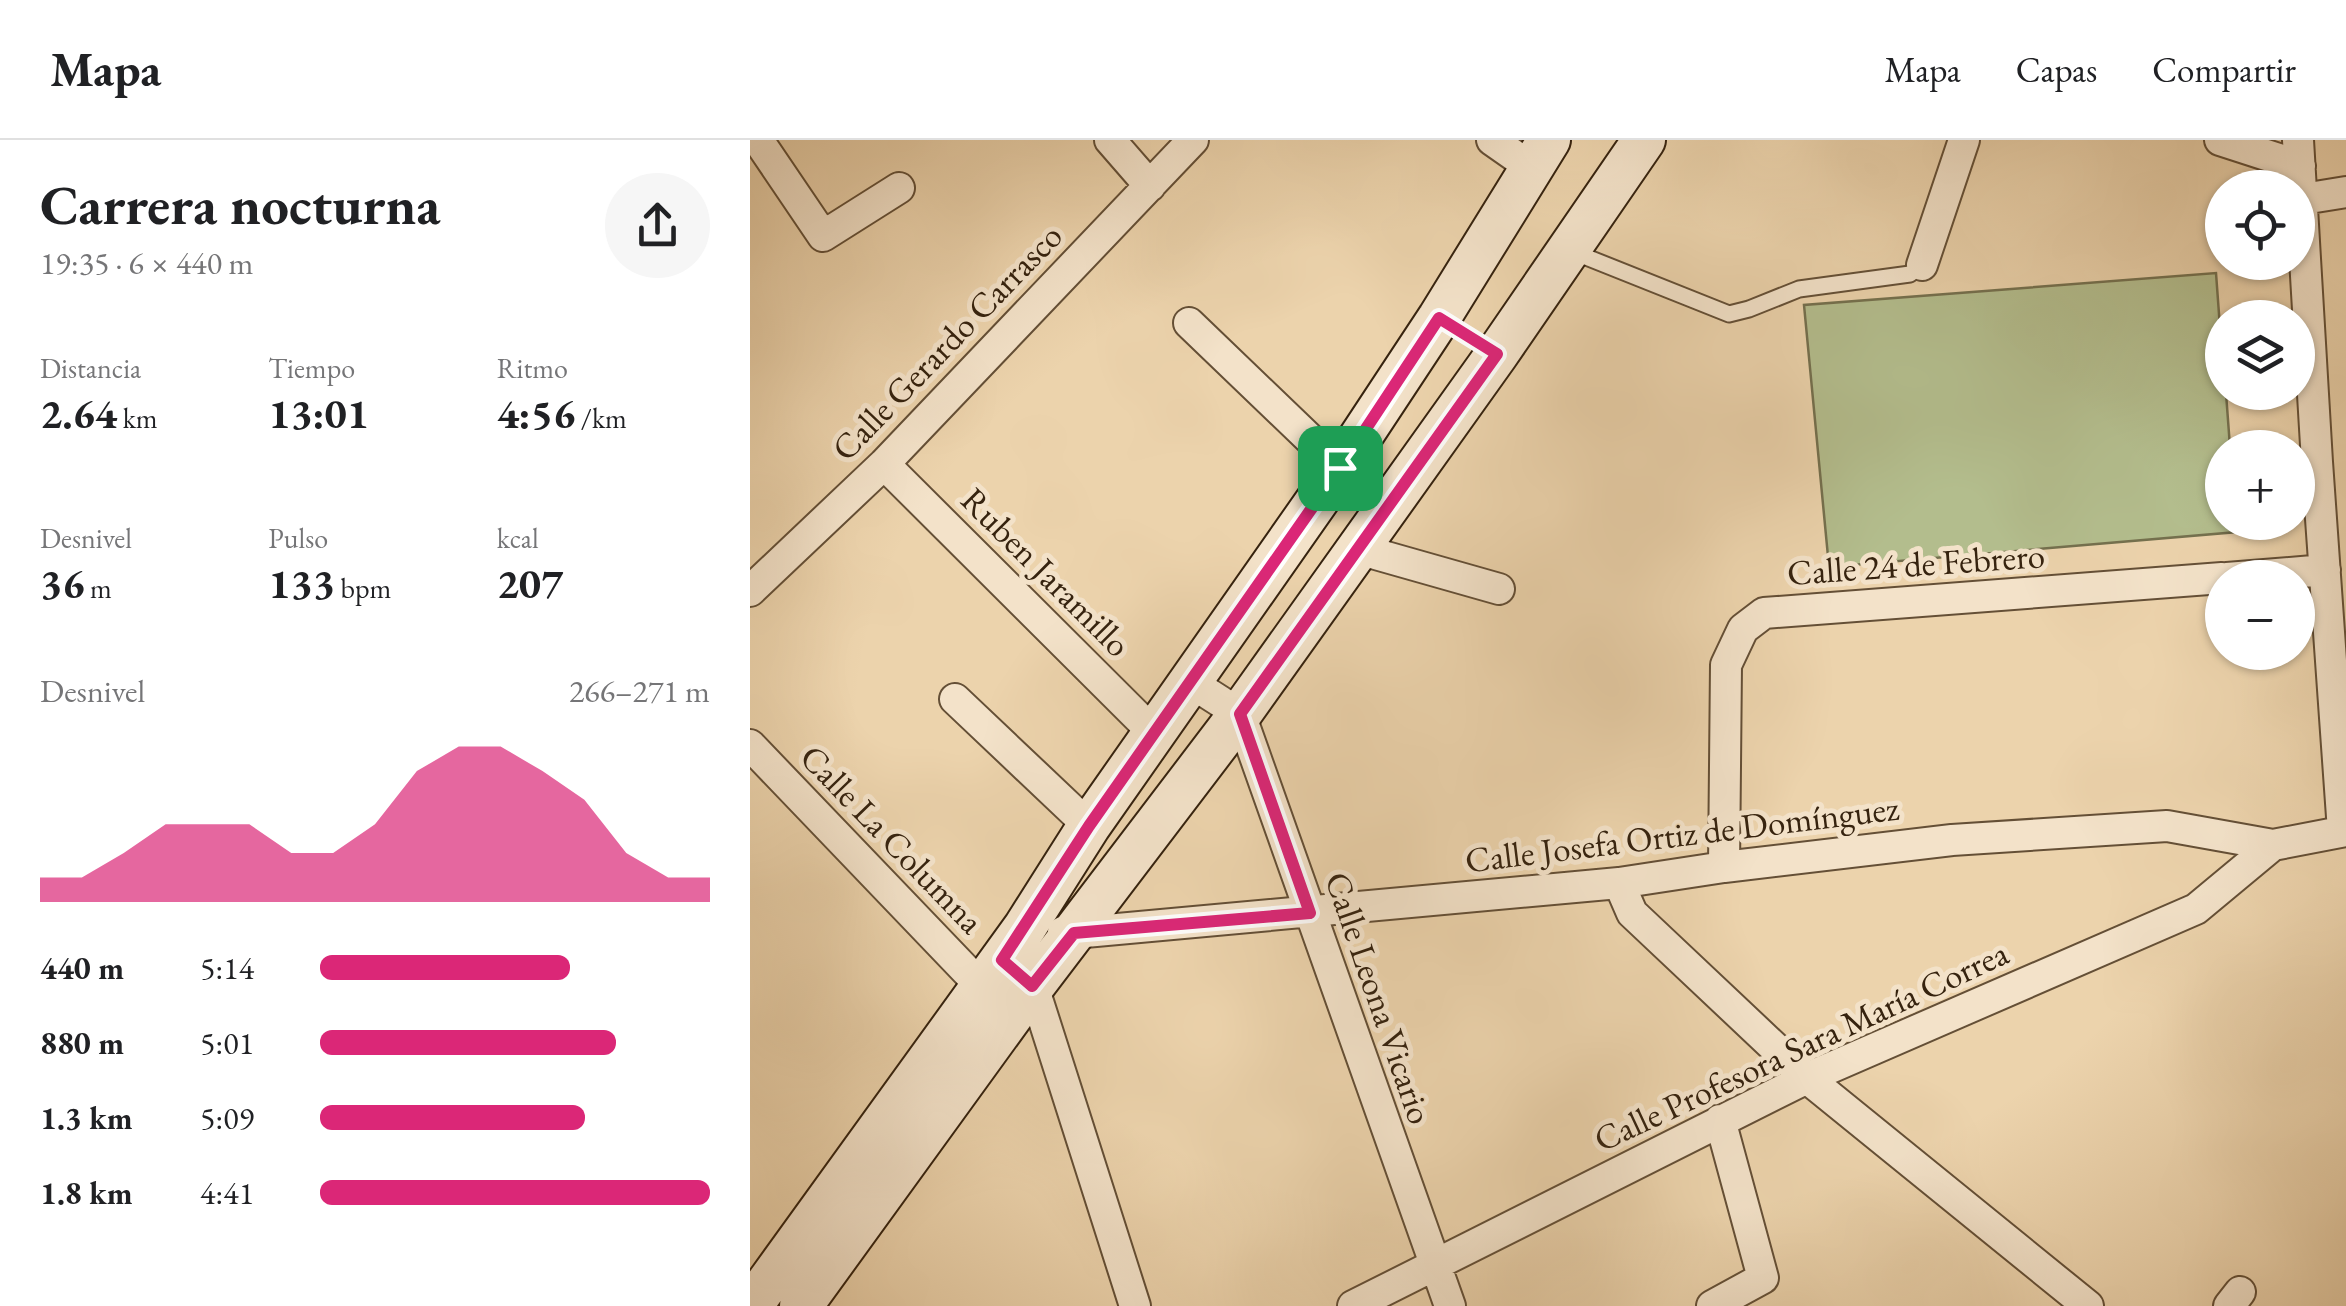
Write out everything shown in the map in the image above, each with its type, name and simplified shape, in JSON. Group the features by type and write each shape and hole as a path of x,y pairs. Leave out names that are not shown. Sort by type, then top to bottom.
{"street":[{"path":"758,140 823,236 899,188"},
{"path":"1110,140 1150,186"},
{"name":"Calle Gerardo Carrasco","path":"750,592 884,464 1193,140"},
{"path":"801,1306 1010,965 1089,826 1340,468 1541,154 1492,140"},
{"path":"751,1306 1010,965 1074,933 1240,714 1644,140"},
{"path":"1922,265 1964,140"},
{"path":"2220,140 2299,153"},
{"path":"2315,196 2346,192"},
{"path":"2312,280 2331,459 2325,570 2338,653 2345,831"},
{"path":"1439,318 1497,354"},
{"path":"1188,323 1340,468"},
{"name":"Ruben Jaramillo","path":"884,464 1154,733"},
{"path":"1358,549 1499,589"},
{"name":"Calle 24 de Febrero","path":"2315,571 2325,570"},
{"name":"Calle 24 de Febrero","path":"1724,867 1726,665 1742,628 1764,613 2205,580"},
{"path":"1190,682 1240,714"},
{"path":"956,700 1089,826"},
{"name":"Calle Leona Vicario","path":"1240,714 1450,1306"},
{"name":"Calle La Columna","path":"750,745 762,781 1010,965"},
{"name":"Calle Josefa Ortiz de Domínguez","path":"1010,965 1074,933 1619,883 1952,840 2167,826 2272,845 2345,831"},
{"name":"Calle Profesora Sara María Correa","path":"1352,1306 1807,1078 2196,909 2272,845"},
{"path":"1619,883 1632,913 1807,1078 2088,1306"},
{"path":"1010,965 1135,1306"},
{"path":"1712,1306 1763,1278 1720,1120"}],"lane":[{"path":"1569,250 1729,314 1799,289 1910,274 1922,265"}],"green space":[{"path":"2205,274 2205,280 2217,280 2218,300 2205,300 2205,410 2227,410 2229,430 2205,430 2205,535 1829,567 1804,305"}],"route":[{"path":"1439,318 1497,354 1240,714 1310,913 1074,933 1032,986 1002,960 1089,826 1340,468 1439,318"}]}
